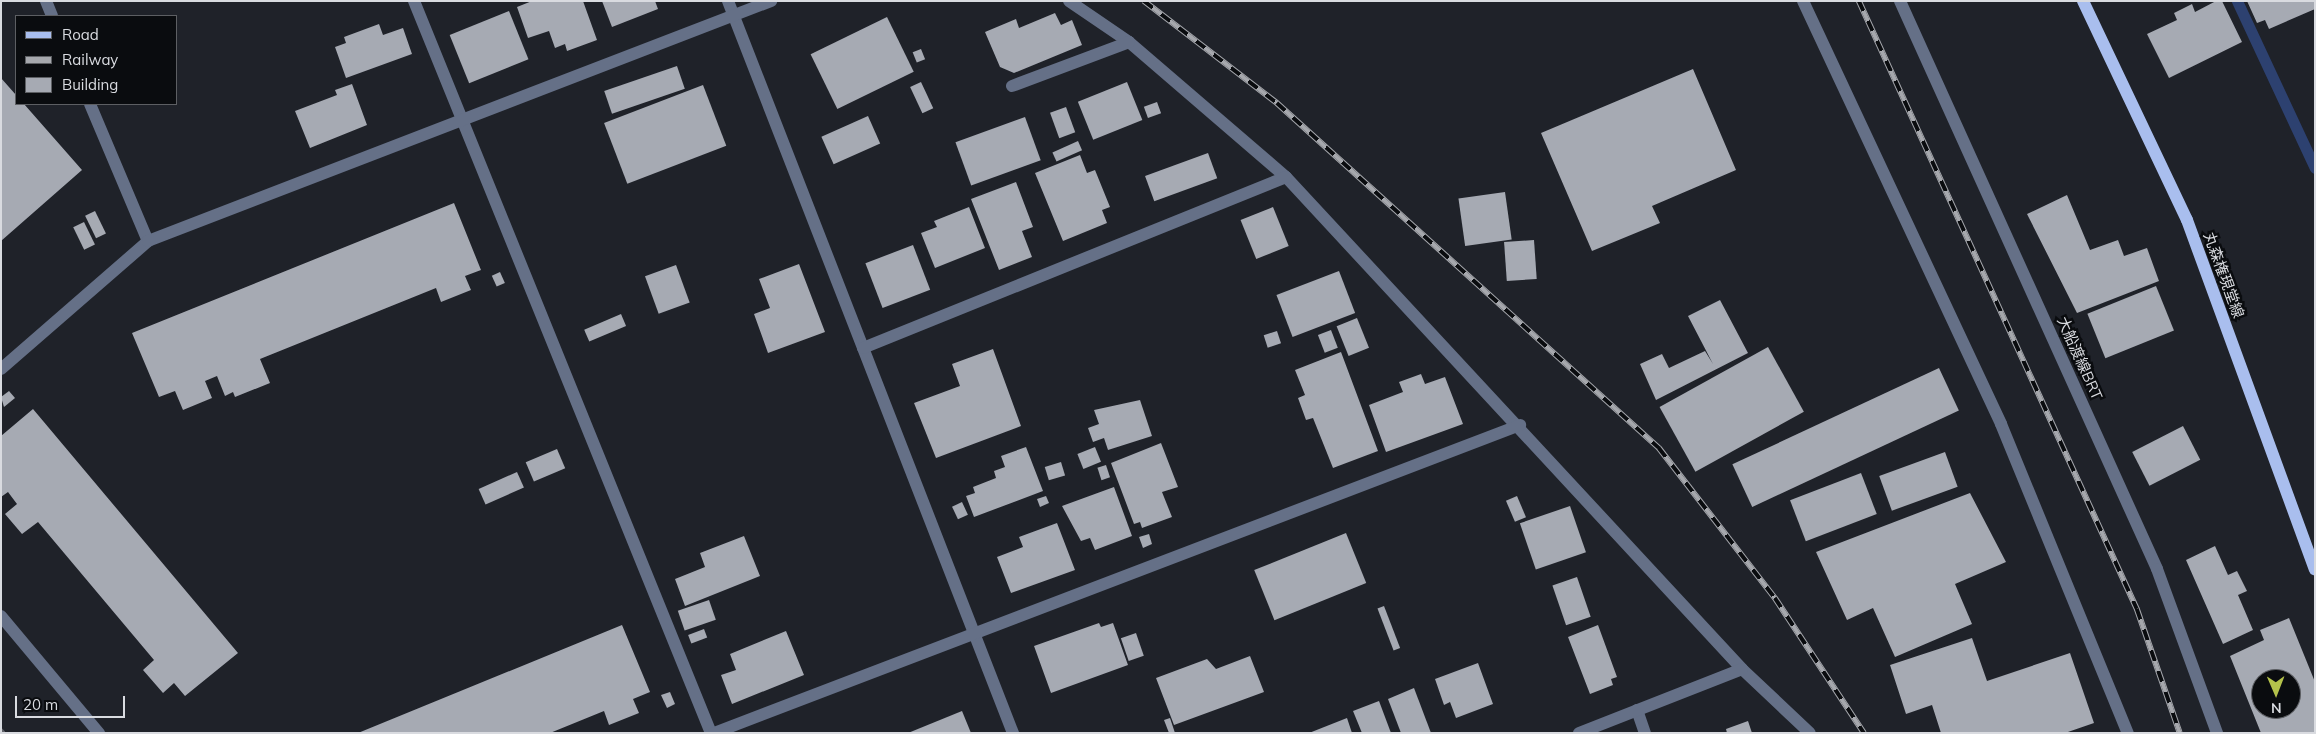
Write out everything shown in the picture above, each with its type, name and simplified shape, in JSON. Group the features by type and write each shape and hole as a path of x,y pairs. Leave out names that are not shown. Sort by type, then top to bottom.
{"main road":[{"name":"丸森権現堂線","path":"2082,1 2187,220 2315,569"}],"street":[{"path":"46,1 52,15"},
{"path":"414,1 712,733 1520,425"},
{"path":"728,1 1013,733"},
{"path":"1,368 148,241 771,1"},
{"path":"1069,1 1129,42 1286,177 1520,425 1742,669 1810,733"},
{"path":"1803,1 2001,424 2128,733"},
{"name":"大船渡線BRT","path":"1900,1 2157,569 2217,733"},
{"path":"1012,86 1129,42"},
{"path":"90,105 148,241"},
{"path":"863,348 1286,177"},
{"path":"1,616 99,733"},
{"path":"1579,733 1742,669"},
{"path":"1637,710 1645,733"}],"path":[{"path":"1,729 5,733"}],"building":[{"path":"532,1 583,1 597,40 567,51 565,44 555,48 549,31 528,38 517,7"},
{"path":"602,1 655,1 658,9 612,27"},
{"path":"2216,1 2222,1 2242,42 2169,78 2147,34 2177,20 2174,13 2192,4 2195,12"},
{"path":"2247,1 2315,1 2315,9 2269,29 2265,20 2257,23"},
{"path":"509,11 528,59 469,83 450,35"},
{"path":"1055,13 1061,25 1072,20 1082,45 1014,73 1000,67 985,32 1016,19 1019,28"},
{"path":"887,17 914,72 837,109 811,54"},
{"path":"379,24 383,35 403,28 412,54 346,78 335,47 346,43 344,37"},
{"path":"921,49 925,59 917,63 913,52"},
{"path":"677,66 685,89 612,114 604,91"},
{"path":"1693,69 1736,170 1652,206 1660,223 1592,251 1541,133"},
{"path":"1,78 15,94 15,105 25,105 82,170 1,241"},
{"path":"921,82 933,108 922,113 910,87"},
{"path":"1127,82 1142,120 1093,140 1078,102"},
{"path":"352,84 367,125 310,148 295,111 337,95 335,90"},
{"path":"703,85 726,146 627,184 604,123"},
{"path":"1157,102 1161,113 1148,118 1144,107"},
{"path":"1066,107 1075,132 1059,138 1050,113"},
{"path":"868,116 880,143 834,164 821,137"},
{"path":"1025,117 1041,160 971,186 955,142"},
{"path":"1078,141 1082,150 1056,162 1052,152"},
{"path":"1208,153 1217,178 1154,201 1145,176"},
{"path":"1080,155 1087,173 1095,170 1110,207 1102,210 1107,223 1063,241 1035,173"},
{"path":"1016,182 1033,227 1022,231 1032,257 999,270 971,199"},
{"path":"1505,192 1512,240 1465,246 1458,199"},
{"path":"2067,195 2090,250 2118,240 2124,256 2147,248 2159,281 2077,313 2027,214"},
{"path":"454,203 481,270 465,276 471,290 441,302 436,288 260,359 270,383 235,397 233,392 225,396 217,376 205,381 212,398 183,410 175,391 159,397 132,333"},
{"path":"969,207 985,248 935,268 921,233 937,227 934,221"},
{"path":"1273,207 1289,246 1256,259 1241,220"},
{"path":"95,211 106,233 96,238 85,216"},
{"path":"84,222 95,244 84,250 73,227"},
{"path":"1534,240 1537,279 1507,281 1504,242"},
{"path":"913,245 930,290 883,308 865,263"},
{"path":"799,264 825,332 768,353 754,314 770,308 759,279"},
{"path":"676,265 690,303 659,314 645,276"},
{"path":"1339,271 1355,313 1293,337 1276,295"},
{"path":"500,272 505,283 497,287 492,276"},
{"path":"2156,286 2174,331 2105,358 2087,314"},
{"path":"1720,300 1748,353 1656,400 1640,364 1662,354 1669,368 1705,351 1713,364 1688,316"},
{"path":"621,314 626,326 589,342 584,330"},
{"path":"1357,318 1369,348 1349,356 1337,326"},
{"path":"1331,330 1338,348 1325,353 1318,335"},
{"path":"1277,331 1281,343 1268,348 1264,335"},
{"path":"1768,347 1804,412 1695,472 1660,407"},
{"path":"993,349 1021,426 936,458 914,403 960,386 952,364"},
{"path":"1341,352 1378,451 1333,468 1313,418 1306,420 1298,398 1305,395 1295,370"},
{"path":"1939,368 1959,411 1752,507 1732,464"},
{"path":"1421,374 1425,384 1445,377 1463,424 1386,452 1369,405 1403,392 1399,382"},
{"path":"9,391 15,398 4,407 1,397"},
{"path":"1140,400 1152,436 1108,450 1104,438 1093,442 1088,428 1099,424 1094,410"},
{"path":"33,409 238,653 185,696 174,683 163,693 143,670 154,660 38,522 22,534 5,514 17,504 8,492 1,497 1,436"},
{"path":"2183,426 2200,460 2149,486 2132,452"},
{"path":"1161,443 1178,487 1162,492 1172,517 1142,528 1140,522 1134,524 1111,463"},
{"path":"1026,447 1043,491 974,517 966,496 975,493 973,487 996,478 994,471 1005,467 1001,456"},
{"path":"1095,447 1101,462 1083,469 1077,454"},
{"path":"557,449 565,468 534,482 526,462"},
{"path":"1945,452 1958,487 1892,511 1879,476"},
{"path":"1061,462 1065,475 1049,480 1045,467"},
{"path":"1106,465 1110,477 1101,480 1097,468"},
{"path":"517,472 524,488 486,505 479,489"},
{"path":"1861,473 1877,514 1806,541 1790,500"},
{"path":"1114,487 1132,536 1095,550 1090,538 1081,541 1062,506"},
{"path":"1970,493 2006,562 1955,584 1972,624 1895,657 1873,608 1847,620 1816,552"},
{"path":"1046,496 1049,503 1040,507 1037,499"},
{"path":"1517,496 1526,517 1515,522 1506,501"},
{"path":"962,502 968,515 958,519 952,507"},
{"path":"1570,506 1586,552 1536,570 1520,523"},
{"path":"1057,523 1075,570 1011,593 997,557 1023,547 1019,537"},
{"path":"1346,533 1366,583 1274,620 1254,570"},
{"path":"1149,534 1152,544 1143,548 1139,537"},
{"path":"744,536 760,576 685,606 675,579 705,567 700,553"},
{"path":"2215,546 2228,575 2237,571 2247,591 2238,595 2253,630 2223,644 2186,560"},
{"path":"1577,577 1591,617 1566,625 1552,585"},
{"path":"709,600 716,620 685,631 678,611"},
{"path":"1384,606 1400,648 1394,651 1377,609"},
{"path":"2289,618 2315,682 2315,733 2261,733 2255,719 2301,719 2301,669 2251,669 2251,708 2230,656 2264,640 2260,630"},
{"path":"1099,623 1101,627 1113,623 1128,665 1051,693 1034,646"},
{"path":"622,625 650,692 633,699 639,713 609,725 604,711 550,733 358,733"},
{"path":"1598,625 1617,677 1611,679 1613,685 1590,694 1568,637"},
{"path":"704,629 707,637 691,643 688,635"},
{"path":"786,631 804,675 732,704 721,675 736,670 730,654"},
{"path":"1136,633 1144,656 1129,661 1121,638"},
{"path":"1972,638 1987,681 2070,653 2094,723 2065,733 1941,733 1932,705 1906,714 1890,665"},
{"path":"1250,656 1264,692 1174,725 1156,678 1207,659 1216,669"},
{"path":"1478,663 1493,704 1456,718 1450,702 1444,705 1435,679"},
{"path":"1414,688 1431,733 1401,733 1388,699"},
{"path":"670,692 675,704 667,708 661,695"},
{"path":"1379,701 1391,733 1362,733 1353,711"},
{"path":"962,711 971,733 908,733"},
{"path":"1170,718 1175,733 1169,733 1164,720"},
{"path":"1347,718 1352,733 1309,733"},
{"path":"1748,721 1752,733 1727,733 1726,729"}],"waterway":[{"path":"2237,1 2315,168"}],"railway":[{"path":"1144,1 1277,103 1659,448 1775,598 1864,733"},
{"path":"1859,1 2137,609 2180,733"}]}
